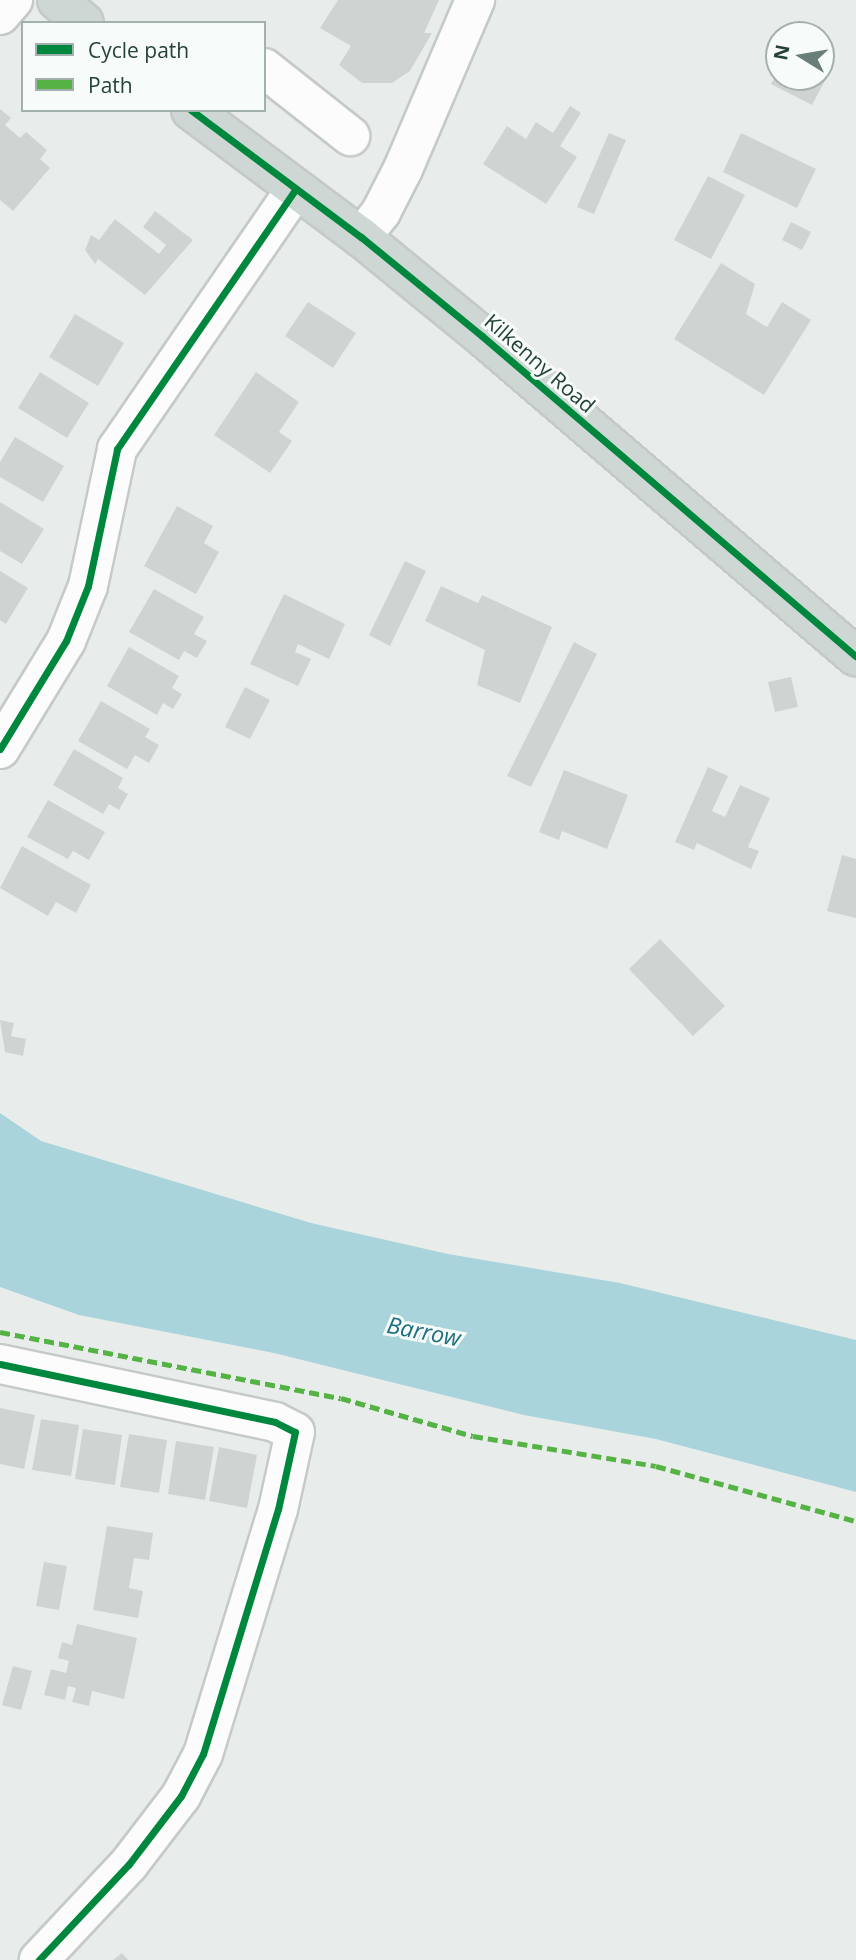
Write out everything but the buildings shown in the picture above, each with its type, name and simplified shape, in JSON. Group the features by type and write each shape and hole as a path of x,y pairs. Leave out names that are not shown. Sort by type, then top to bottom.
{"main road":[{"path":"57,0 82,21"},
{"name":"Kilkenny Road","path":"194,112 361,237 856,656"}],"street":[{"path":"0,15 13,0"},
{"path":"361,237 381,212 403,169 475,0"},
{"path":"266,70 350,136"},
{"path":"0,749 11,707 66,641 89,586 117,449 295,190"},
{"path":"0,1364 275,1422 295,1432 275,1521 203,1754 181,1797 129,1864 39,1960"}],"water":[{"name":"Barrow","path":"0,1113 41,1141 311,1223 448,1254 620,1283 856,1340 856,1492 656,1439 524,1415 274,1353 79,1315 0,1287"}],"marked path":[{"path":"0,1332 341,1398 473,1436 656,1466 856,1521"}],"cycle path":[{"path":"194,112 361,237 482,336 856,656"},
{"path":"0,749 66,641 88,586 117,449 295,190"},
{"path":"0,1364 275,1422 295,1432 278,1509 203,1754 181,1796 129,1864 39,1960"}]}
